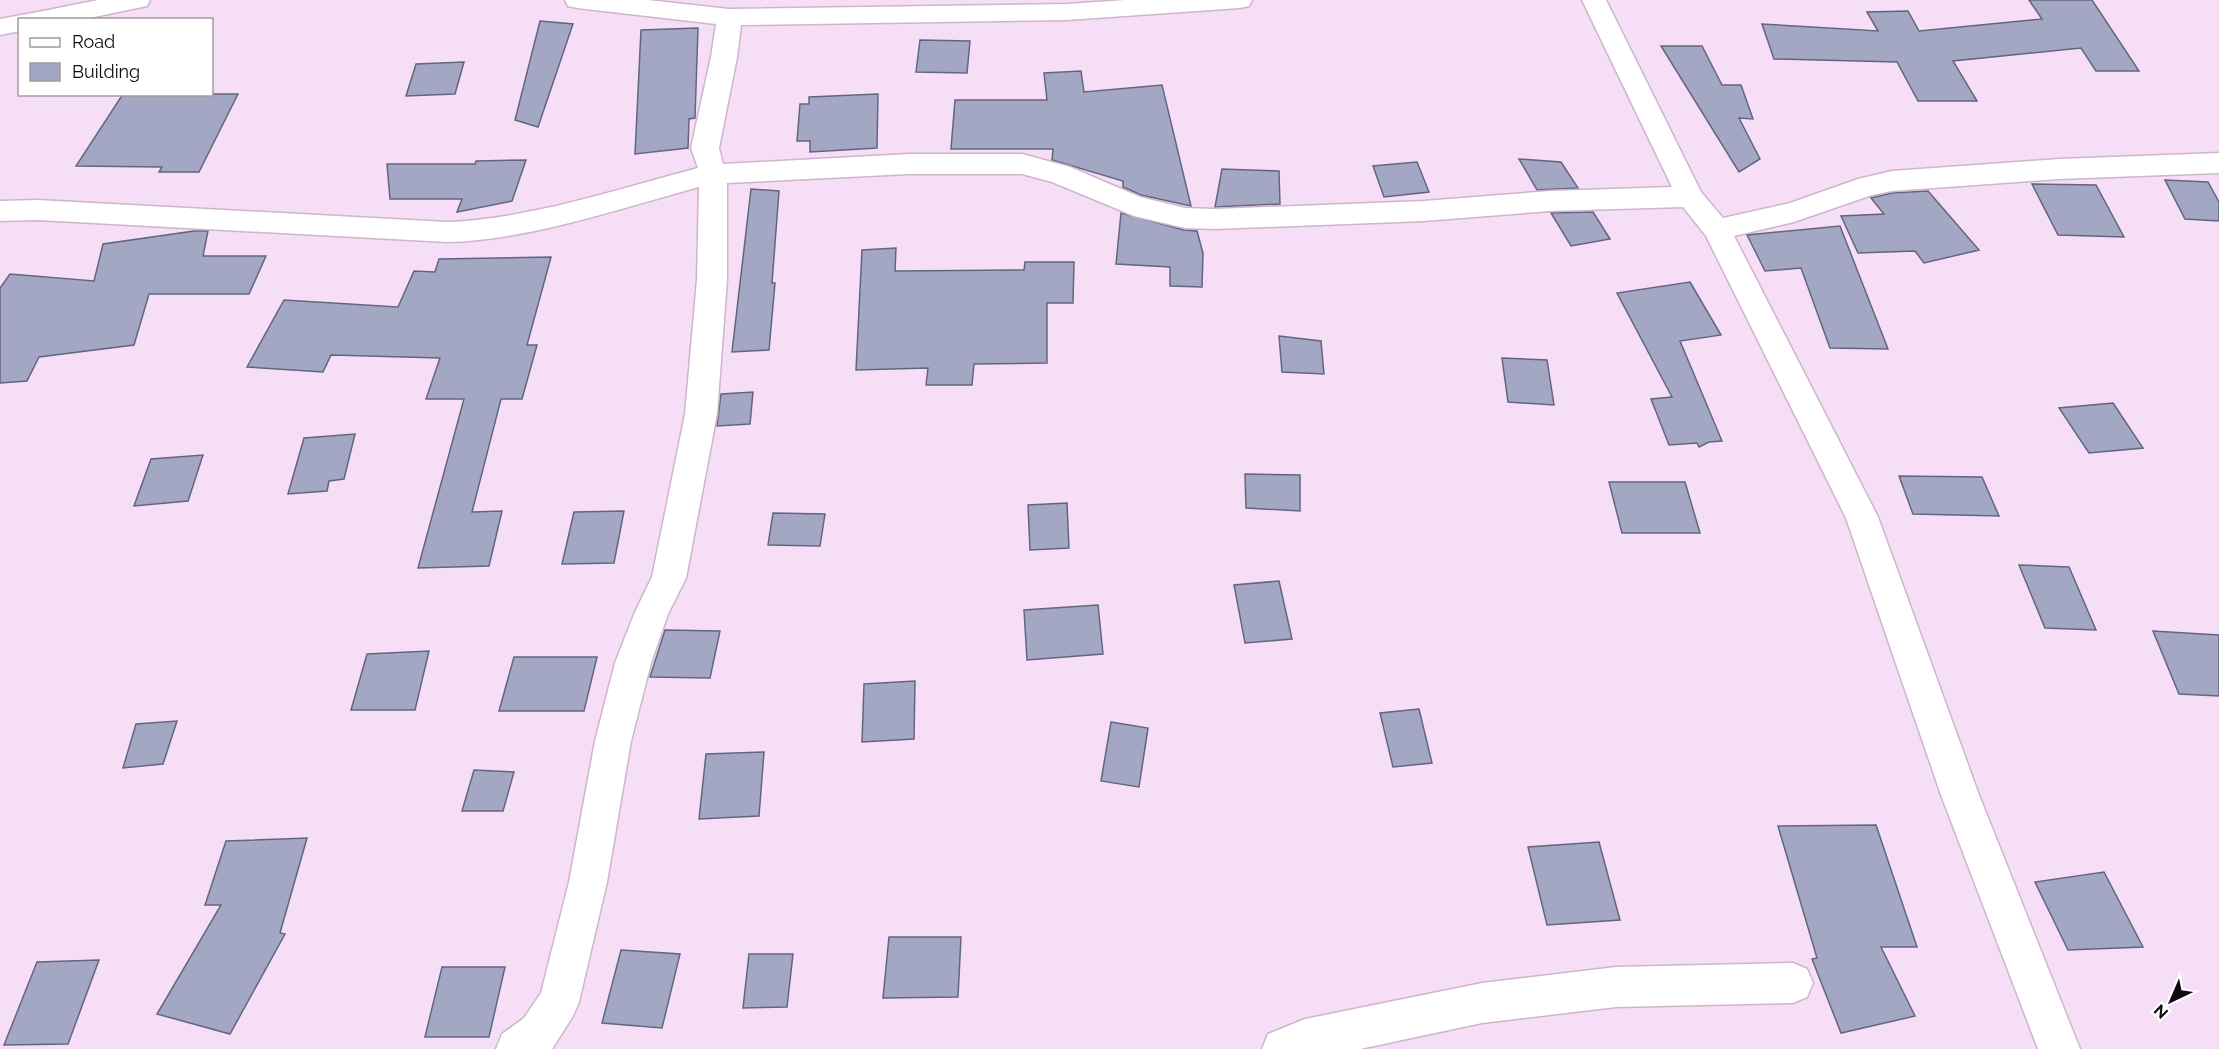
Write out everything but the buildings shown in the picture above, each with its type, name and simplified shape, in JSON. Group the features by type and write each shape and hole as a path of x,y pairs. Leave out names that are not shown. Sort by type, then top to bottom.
{"street":[{"path":"47,18 138,0"},
{"path":"577,0 729,17 1067,12 1133,4 1240,0"},
{"path":"1594,0 1690,197 1717,230 1862,517 1960,795 2059,1049"},
{"path":"517,1049 539,1033 559,1002 588,882 618,718 633,663 669,578 701,414 712,280 712,174 705,148 724,57 729,17"},
{"path":"0,27 18,23"},
{"path":"1717,230 1794,212 1869,186 1892,181 2048,170 2219,163"},
{"path":"0,212 38,210 447,232 481,231 567,212 712,174 909,164 1022,164 1060,174 1134,206 1185,218 1215,219 1424,211 1550,201 1690,197"},
{"path":"1283,1049 1305,1040 1482,1003 1616,987 1793,983"}]}
